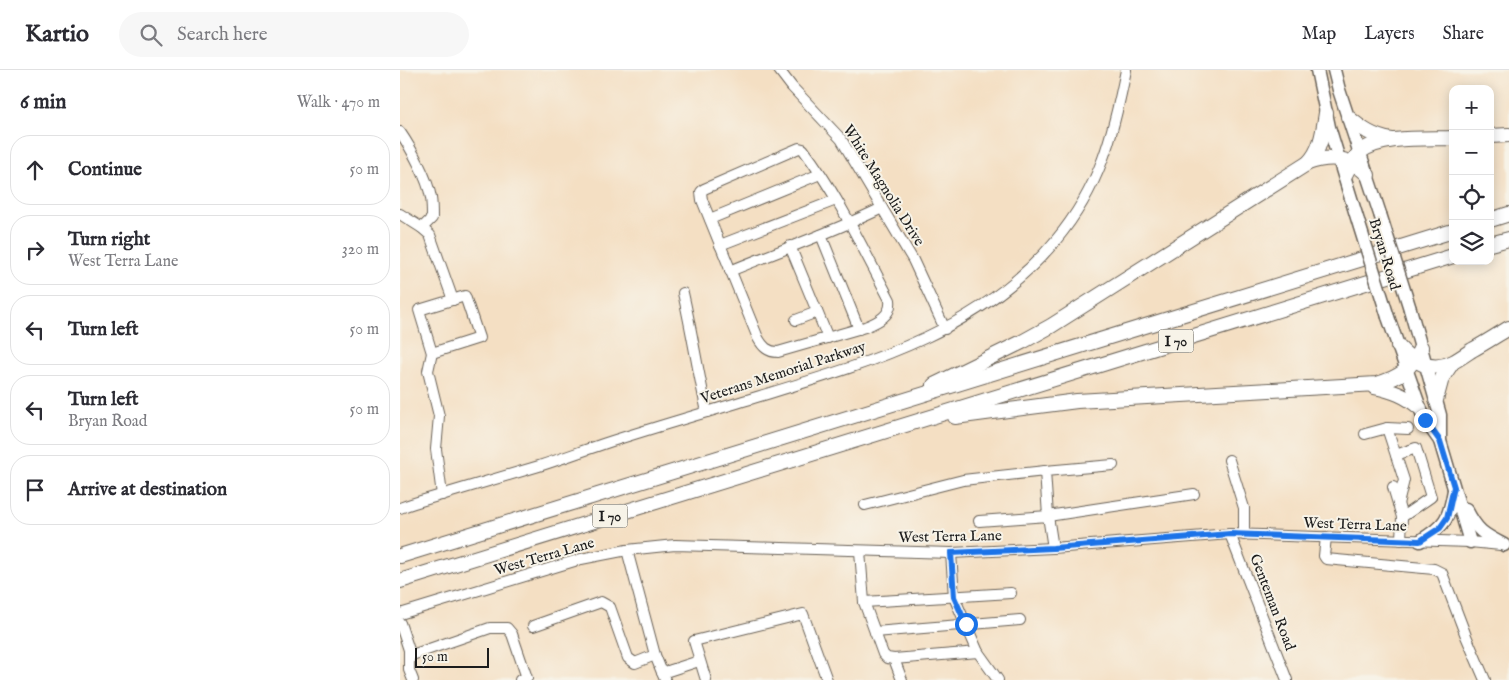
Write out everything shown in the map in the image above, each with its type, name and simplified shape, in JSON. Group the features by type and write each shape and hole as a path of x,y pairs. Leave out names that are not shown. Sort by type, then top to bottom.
{"highway":[{"path":"903,401 1051,326 1308,163 1315,156 1320,145 1326,113"},
{"path":"1348,117 1372,135 1395,140"},
{"path":"1494,136 1509,135"},
{"path":"1308,163 1327,158 1350,158 1380,143 1395,140 1449,138"},
{"path":"1350,158 1368,175"},
{"path":"1345,175 1350,158"},
{"path":"1494,219 1509,214"},
{"name":"I 70","path":"400,556 1449,232"},
{"path":"1494,243 1509,239"},
{"name":"I 70","path":"400,581 1449,257"},
{"path":"899,427 966,415 1078,401 1368,386 1393,379 1416,366 1437,367 1452,363 1509,328"},
{"path":"1398,346 1416,366"},
{"path":"1416,366 1421,348"},
{"path":"1436,400 1442,378 1452,363"},
{"path":"1368,386 1402,395 1420,408"}],"main road":[{"path":"1317,70 1326,113 1350,158"},
{"path":"1334,70 1348,117 1350,158"},
{"name":"Bryan Road","path":"1345,175 1398,346"},
{"name":"Bryan Road","path":"1368,175 1421,348"},
{"path":"1416,366 1436,400 1440,415 1440,441 1470,542"},
{"path":"1416,366 1420,408 1425,420 1440,441"},
{"path":"1420,541 1440,528 1447,518 1454,487"},
{"path":"1454,487 1479,531 1489,538 1507,545"}],"street":[{"name":"White Magnolia Drive","path":"779,70 792,87 842,139 913,260 946,329"},
{"name":"Veterans Memorial Parkway","path":"400,508 848,369 946,329 992,300 1023,275 1056,240 1070,221 1094,182 1108,147 1118,112 1126,70"},
{"path":"400,132 410,146 429,189 432,218 422,228"},
{"path":"799,148 803,149 820,174 849,223 891,305 887,314 872,324 828,338 772,352 762,346 758,338 734,269 720,245 702,200 701,192 704,188 799,148"},
{"path":"710,219 820,174"},
{"path":"720,245 836,200"},
{"path":"734,269 791,249 882,208"},
{"path":"400,214 430,235 453,300"},
{"path":"821,235 859,329"},
{"path":"791,249 828,338"},
{"path":"683,292 707,412"},
{"path":"432,353 479,338 466,296 419,310 432,353 428,371 439,416 436,449 442,495"},
{"path":"796,320 817,312"},
{"path":"1365,434 1387,428 1408,429"},
{"path":"1387,428 1404,480 1398,504"},
{"path":"1396,455 1416,448 1431,497 1402,517"},
{"path":"1229,460 1242,502 1244,534"},
{"path":"865,505 963,480 1113,465"},
{"path":"1045,471 1048,516 1053,548"},
{"path":"1393,486 1402,517 1401,540"},
{"path":"979,521 1048,516 1194,494"},
{"name":"Genteman Road","path":"1230,534 1287,680"},
{"name":"West Terra Lane","path":"400,614 581,559 627,550 675,545 951,553 1053,548 1244,534 1507,545"},
{"path":"1326,537 1324,556 1326,560 1434,569 1442,573 1485,680"},
{"path":"627,550 656,655 664,676 699,661"},
{"path":"860,551 864,602 883,654 887,658 978,652"},
{"path":"951,553 954,597 978,652 998,680"},
{"path":"864,602 1011,592"},
{"path":"533,626 601,602 610,607 628,658 635,662 656,655"},
{"path":"706,680 694,641 803,614 827,680"},
{"path":"875,632 1020,620"},
{"path":"400,623 409,650 409,670 413,680"},
{"path":"409,656 490,628 507,628 512,634 527,678 520,680"},
{"path":"894,659 902,680"}],"route":[{"path":"966,624 954,597 951,553 1053,548 1230,534 1420,541 1440,528 1447,518 1451,508 1454,487 1440,441 1425,420"}]}
